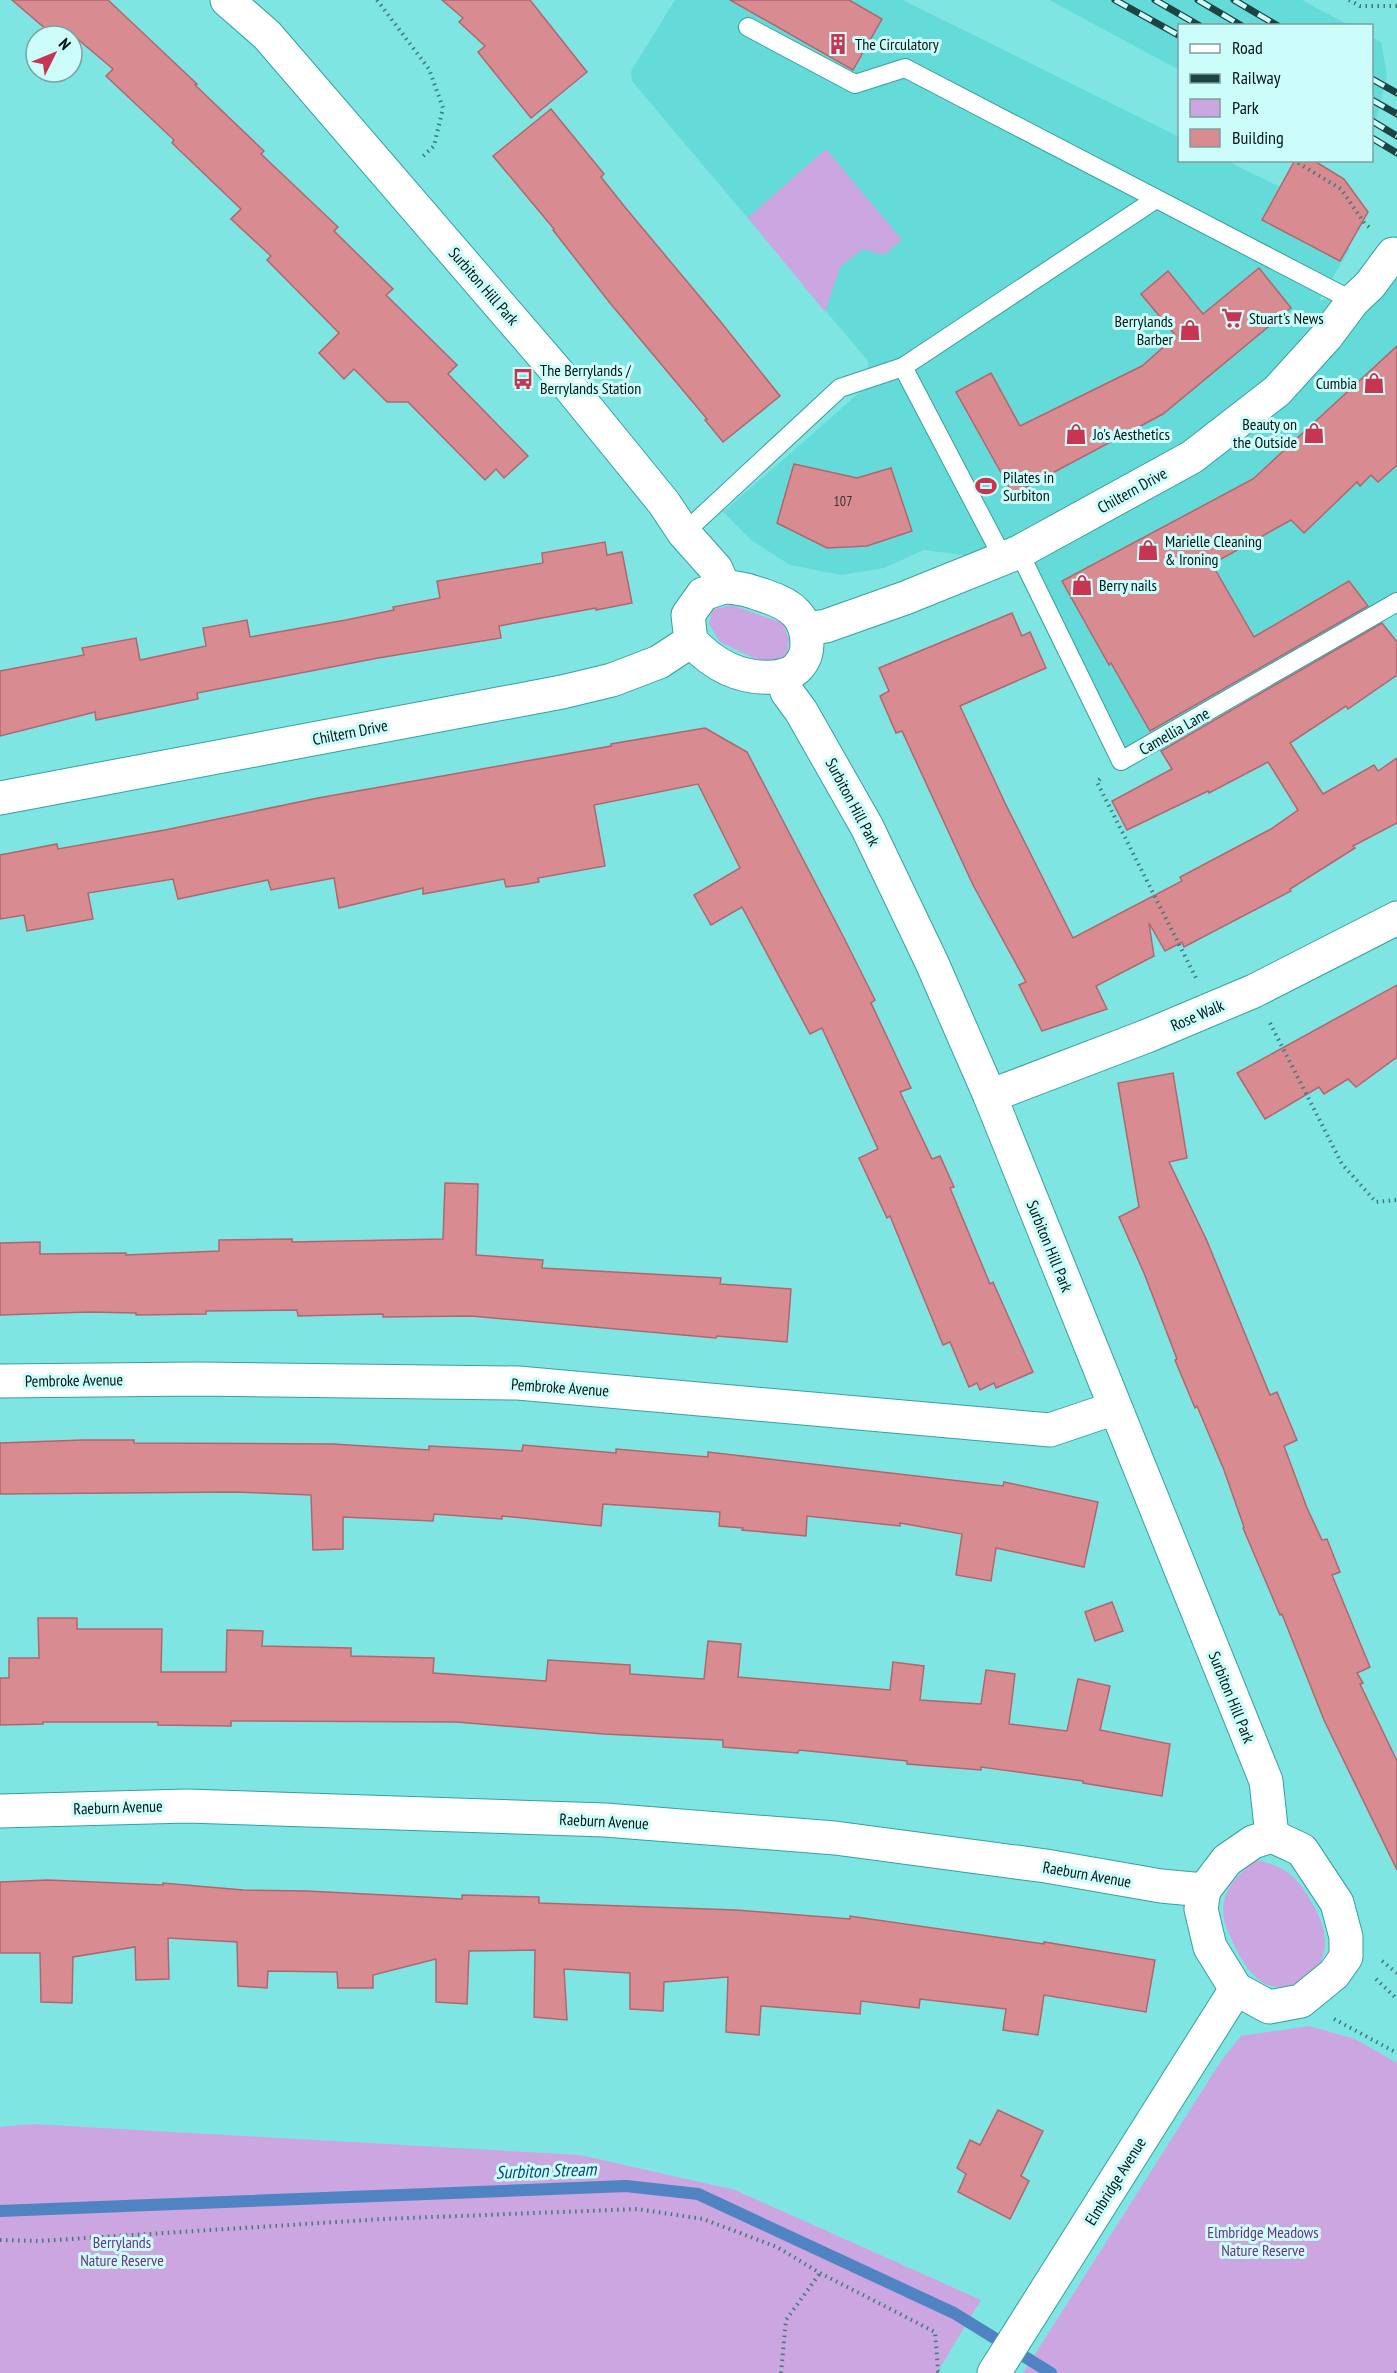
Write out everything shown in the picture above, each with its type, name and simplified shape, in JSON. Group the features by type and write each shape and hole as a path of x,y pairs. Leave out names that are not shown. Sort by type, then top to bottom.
{"street":[{"name":"Surbiton Hill Park","path":"227,0 267,35 559,374 664,503 684,533 716,569 724,587"},
{"name":"Chiltern Drive","path":"806,629 826,626 905,598 1011,555 1192,457 1277,392 1326,337 1353,301 1395,255"},
{"path":"724,587 739,587 783,602 797,613 806,629 807,654 797,669 783,676 754,678 713,661 692,641 688,615 703,594 724,587"},
{"name":"Chiltern Drive","path":"0,798 562,692 612,680 659,662 692,641"},
{"name":"Surbiton Hill Park","path":"783,676 787,692 826,752 867,827 932,963 990,1096 1266,1781 1272,1836"},
{"name":"Rose Walk","path":"990,1096 1147,1036 1254,991 1397,918"},
{"name":"Pembroke Avenue","path":"0,1381 198,1379 518,1383 1050,1430 1115,1408"},
{"name":"Raeburn Avenue","path":"0,1811 186,1806 605,1820 835,1838 1046,1866 1161,1886 1204,1890"},
{"path":"1272,1836 1302,1850 1337,1903 1346,1937 1346,1957 1334,1974 1301,2001 1269,2007 1236,1989 1210,1947 1201,1909 1204,1890 1227,1860 1253,1842 1272,1836"},
{"name":"Elmbridge Avenue","path":"994,2372 1236,1989"}],"lane":[{"path":"748,27 855,84 905,68 1353,301"},
{"path":"684,533 840,388 903,367 1156,199"},
{"name":"Camellia Lane","path":"903,367 1011,555 1121,761 1397,602"}],"path":[{"path":"377,0 429,69 443,108 434,146 395,183"},
{"path":"1349,0 1360,6 1397,6"},
{"path":"1296,162 1341,189 1365,224"},
{"path":"1121,761 1097,782 1212,1008"},
{"path":"1254,991 1342,1164 1376,1202 1397,1200"},
{"path":"1371,1975 1397,1999"},
{"path":"1301,2001 1397,2053"},
{"path":"0,2240 39,2241 383,2219 637,2209 703,2218 777,2247 820,2273 935,2331 938,2371 942,2373"},
{"path":"781,2373 786,2320 820,2273"}],"shaded area":[{"path":"675,0 903,0 1178,137 1178,162 1229,162 1348,220 1349,250 1319,301 1397,279 1397,602 1124,758 1032,564 924,550 884,568 841,575 790,565 751,540 723,512 867,386 868,361 632,81 631,71"},
{"path":"1049,0 1302,0 1347,24 1178,24 1178,69"},
{"path":"1373,38 1381,42 1387,75 1373,133"}],"green space":[{"path":"826,149 902,240 884,255 863,249 840,267 825,312 748,218"},
{"path":"731,605 783,623 789,640 787,654 775,661 764,663 720,642 709,624 712,610"},
{"path":"1256,1860 1288,1872 1304,1890 1321,1921 1325,1939 1318,1968 1305,1981 1293,1986 1267,1985 1256,1978 1237,1951 1227,1929 1223,1907 1228,1890 1240,1874"},
{"name":"Elmbridge Meadows Nature Reserve","path":"1309,2026 1355,2039 1397,2063 1397,2373 1023,2373 1221,2061 1241,2036"},
{"name":"Berrylands Nature Reserve","path":"32,2124 580,2155 735,2190 981,2300 937,2373 0,2373 0,2127"}],"building":[{"path":"12,0 108,0 197,84 195,85 264,151 261,154 338,227 334,231 393,289 386,295 457,365 448,374 528,456 504,478 496,469 485,480 408,402 387,402 354,369 344,379 319,353 339,333 267,260 271,256 231,219 241,209 172,143 174,140 106,76 113,69 84,44 84,24 40,24"},
{"path":"442,0 530,0 587,72 531,118 478,52 485,46 459,22 463,18"},
{"name":"The Circulatory","path":"730,0 849,0 882,19 853,70"},
{"path":"551,109 604,174 601,177 624,206 780,396 723,442 705,420 707,419 610,303 554,229 493,156"},
{"path":"1294,162 1316,162 1344,179 1368,212 1340,261 1262,220"},
{"path":"1259,268 1291,308 1163,414 1013,494 956,392 991,373 1020,426 1142,366 1176,336 1141,294 1168,271 1203,314"},
{"path":"1397,346 1397,465 1378,482 1371,475 1360,486 1357,482 1304,533 1291,520 1212,564 1254,637 1349,581 1368,606 1150,731 1111,663 1109,665 1062,581 1253,479"},
{"path":"794,464 857,478 891,468 912,531 867,546 827,548 777,523"},
{"path":"605,542 607,555 622,552 632,603 499,626 501,638 378,658 197,693 198,699 96,720 95,712 0,736 0,671 84,655 82,648 136,638 140,660 206,646 203,628 247,620 250,637 394,610 393,607 440,598 437,581 543,563 542,553"},
{"path":"1012,613 1022,636 1030,632 1046,668 960,706 1005,803 1073,938 1182,881 1180,877 1271,829 1298,810 1268,762 1209,793 1208,791 1127,830 1112,801 1172,769 1161,751 1382,623 1397,642 1397,675 1348,709 1346,706 1290,743 1323,794 1374,765 1378,771 1397,758 1397,823 1353,846 1355,848 1290,889 1291,891 1184,947 1182,942 1165,951 1149,923 1154,956 1096,986 1107,1009 1042,1031 1019,985 1026,982 973,885 902,731 896,733 880,696 889,691 879,668"},
{"path":"705,728 747,752 842,934 875,1000 871,1003 911,1088 900,1092 932,1159 940,1156 954,1187 950,1188 990,1284 993,1282 1033,1372 996,1388 994,1383 980,1390 977,1383 969,1387 950,1342 943,1345 890,1216 887,1218 859,1158 878,1149 822,1028 810,1034 742,907 711,925 694,895 740,868 698,784 594,805 605,866 538,878 539,882 506,887 504,879 423,894 423,888 339,908 334,878 271,890 268,880 178,899 173,879 88,893 93,919 27,931 24,915 0,919 0,855 57,844 58,849 165,830 318,798"},
{"path":"1397,985 1397,1057 1356,1087 1348,1079 1324,1094 1319,1087 1265,1119 1237,1073"},
{"path":"1173,1073 1187,1158 1169,1162 1207,1241 1270,1395 1277,1392 1297,1440 1284,1446 1307,1508 1322,1540 1327,1539 1340,1572 1332,1575 1370,1667 1357,1673 1363,1683 1360,1684 1397,1761 1397,1870 1324,1720 1282,1614 1280,1615 1243,1528 1224,1470 1175,1360 1177,1359 1144,1273 1119,1217 1139,1207 1118,1083"},
{"path":"445,1183 478,1184 476,1255 543,1260 542,1268 721,1278 720,1284 791,1289 787,1342 717,1336 716,1338 471,1316 383,1317 383,1314 298,1316 297,1310 206,1311 206,1314 136,1315 136,1313 89,1312 0,1315 0,1243 40,1242 40,1254 126,1253 126,1255 219,1251 219,1240 292,1239 292,1242 443,1239"},
{"path":"134,1440 134,1443 333,1444 429,1450 429,1446 522,1451 523,1445 616,1453 616,1449 708,1457 708,1452 1003,1486 1004,1482 1098,1502 1084,1567 996,1548 991,1581 956,1575 962,1534 900,1523 900,1526 807,1516 806,1536 719,1526 720,1512 603,1504 601,1526 502,1516 502,1519 434,1514 433,1521 343,1517 343,1549 313,1550 311,1495 234,1492 0,1494 0,1443"},
{"path":"1112,1602 1123,1631 1095,1641 1085,1612"},
{"path":"38,1618 77,1618 77,1629 162,1629 161,1672 226,1672 227,1630 263,1631 262,1646 351,1648 351,1656 434,1658 433,1673 546,1681 548,1660 630,1665 630,1674 704,1679 708,1641 741,1644 738,1677 890,1690 893,1662 924,1666 920,1700 981,1704 986,1670 1015,1674 1009,1724 1067,1731 1078,1679 1110,1686 1100,1730 1170,1744 1162,1796 1083,1783 1083,1781 981,1767 981,1770 907,1764 907,1761 799,1750 798,1753 723,1747 723,1740 604,1734 456,1722 231,1721 231,1726 158,1725 158,1722 43,1722 43,1724 0,1725 0,1678 9,1678 9,1658 39,1658"},
{"path":"48,1880 163,1885 163,1883 243,1890 462,1899 462,1895 539,1897 539,1903 736,1910 850,1919 850,1916 1044,1944 1044,1942 1155,1960 1146,2012 1044,1995 1038,2035 1003,2030 1006,2009 920,1999 919,2008 861,2001 860,2014 761,2006 759,2035 726,2032 728,1977 664,1982 663,2011 630,2009 630,1973 564,1969 567,2020 534,2017 535,1950 469,1951 467,2004 436,2002 436,1959 373,1975 373,1988 338,1988 337,1972 268,1971 267,1988 238,1986 237,1942 168,1938 169,1979 136,1980 135,1947 73,1957 72,2003 41,2002 40,1953 0,1953 0,1882"},
{"path":"998,2110 1043,2131 1021,2176 1029,2181 1010,2219 958,2192 966,2174 957,2168 970,2140 980,2145"}],"waterway":[{"name":"Surbiton Stream","path":"0,2211 626,2186 698,2194 954,2313 1051,2373"}],"railway":[{"path":"1115,0 1178,35"},
{"path":"1155,0 1197,24"},
{"path":"1198,0 1239,24"},
{"path":"1234,0 1275,24"},
{"path":"1373,80 1397,93"},
{"path":"1373,101 1397,114"},
{"path":"1373,122 1397,136"},
{"path":"1373,139 1397,153"}],"place":[{"name":"The Circulatory","path":"838,44"},
{"name":"Stuart's News","path":"1232,318"},
{"name":"Berrylands Barber","path":"1190,330"},
{"name":"The Berrylands / Berrylands Station","path":"523,379"},
{"name":"Cumbia","path":"1374,383"},
{"name":"Beauty on the Outside","path":"1314,433"},
{"name":"Jo's Aesthetics","path":"1076,434"},
{"name":"Pilates in Surbiton","path":"986,486"},
{"name":"Marielle Cleaning & Ironing","path":"1148,550"},
{"name":"Berry nails","path":"1082,585"}]}
